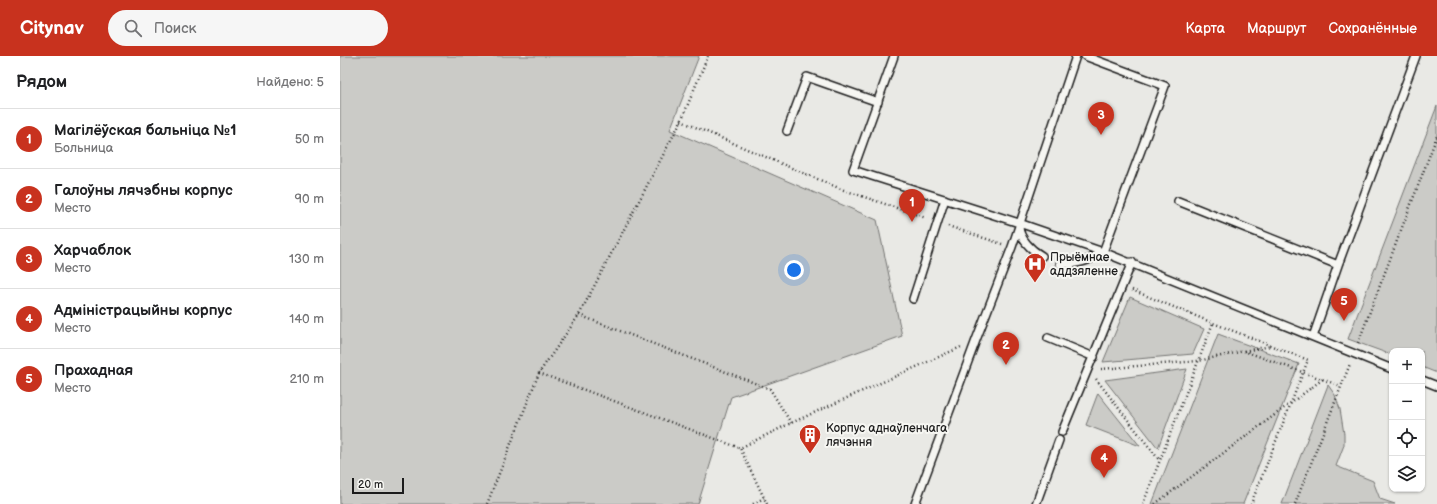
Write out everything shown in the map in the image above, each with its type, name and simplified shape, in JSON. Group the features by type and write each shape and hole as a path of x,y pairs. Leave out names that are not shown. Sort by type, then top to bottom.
{"lane":[{"path":"894,56 853,170 1019,223 1132,262 1389,368"},
{"path":"916,504 976,340 1012,248 1019,223 1076,56"},
{"path":"1060,264 1069,265 1088,261 1103,252 1165,86 1085,56"},
{"path":"1313,337 1338,265 1416,56"},
{"path":"787,131 807,77 878,102"},
{"path":"913,299 945,199"},
{"path":"1178,201 1338,265"},
{"path":"1019,223 1019,231 1022,236 1034,252 1042,256"},
{"path":"1062,432 1089,370 1132,262"},
{"path":"1048,338 1094,357"},
{"path":"1425,381 1437,386"},
{"path":"1036,504 1059,440"}],"path":[{"path":"487,504 540,373 579,315 681,121 708,56"},
{"path":"681,121 841,189 1012,248"},
{"path":"1295,504 1437,136"},
{"path":"1122,286 1213,324 1308,360 1251,504"},
{"path":"579,315 770,389 791,423"},
{"path":"1143,504 1213,324"},
{"path":"740,448 791,423 976,340"},
{"path":"1089,370 1198,361 1270,346"},
{"path":"1244,352 1341,386"},
{"path":"1089,370 1160,461"},
{"path":"540,373 740,448 767,504"},
{"path":"1154,504 1323,379"},
{"path":"753,504 764,498"}],"shaded area":[{"path":"340,56 699,56 670,130 877,220 902,336 731,397 698,504 340,504"},
{"path":"1437,106 1437,373 1425,368 1425,348 1389,348 1389,354 1348,339"},
{"path":"1130,297 1204,329 1193,354 1103,362"},
{"path":"1218,334 1299,364 1243,504 1152,504"},
{"path":"1187,369 1158,448 1105,380"},
{"path":"1328,385 1335,395 1340,409 1344,434 1344,445 1336,466 1373,481 1380,499 1395,504 1282,504"},
{"path":"1098,393 1140,446 1086,425"}],"place":[{"name":"Харчаблок","path":"1101,135"},
{"name":"Магілёўская бальніца №1","path":"912,222"},
{"name":"Прыёмнае аддзяленне","path":"1035,284"},
{"name":"Прахадная","path":"1344,321"},
{"name":"Галоўны лячэбны корпус","path":"1006,365"},
{"name":"Корпус аднаўленчага лячэння","path":"810,454"},
{"name":"Адміністрацыйны корпус","path":"1104,478"}]}
